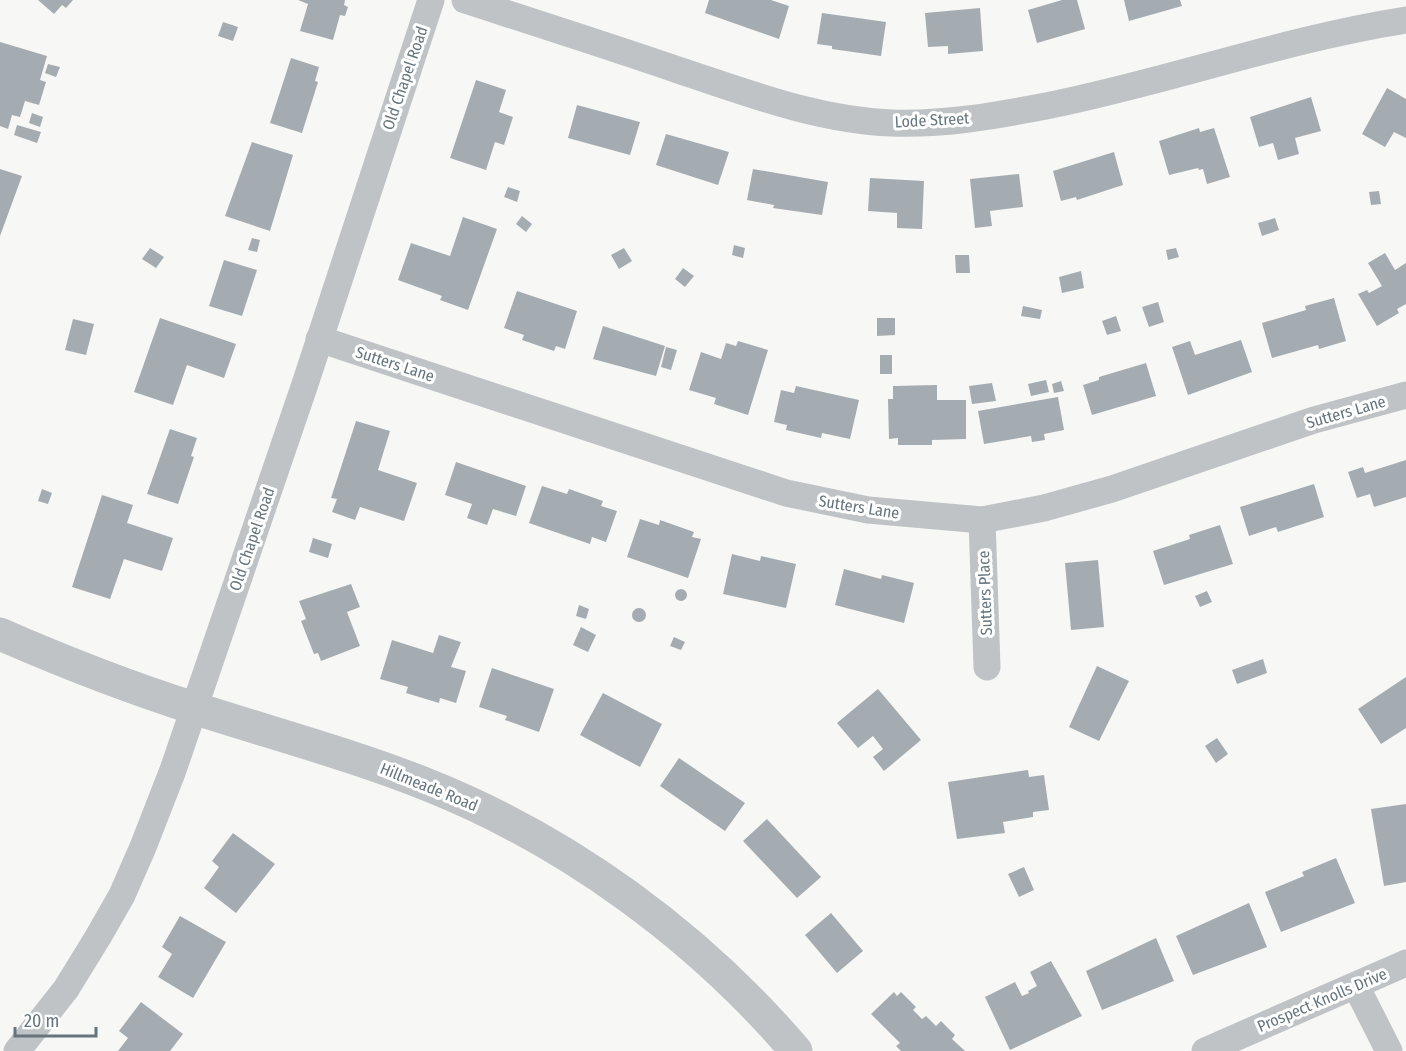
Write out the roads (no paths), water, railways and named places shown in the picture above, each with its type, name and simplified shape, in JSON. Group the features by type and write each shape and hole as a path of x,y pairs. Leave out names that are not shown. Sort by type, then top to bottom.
{"street":[{"name":"Old Chapel Road","path":"17,1051 66,989 122,895 173,770 431,0"},
{"name":"Lode Street","path":"465,0 771,101 834,116 890,123 956,121 1094,96 1325,36 1406,20"},
{"name":"Sutters Lane","path":"319,339 786,493 868,510 982,520 1010,516 1112,489 1314,420 1406,395"},
{"name":"Sutters Place","path":"982,520 987,667"},
{"name":"Hillmeade Road","path":"0,634 35,650 194,708 362,761 428,785 486,810 597,875 681,939 734,985 796,1051"},
{"name":"Prospect Knolls Drive","path":"1205,1051 1406,963"},
{"path":"1356,986 1389,1051"}]}
